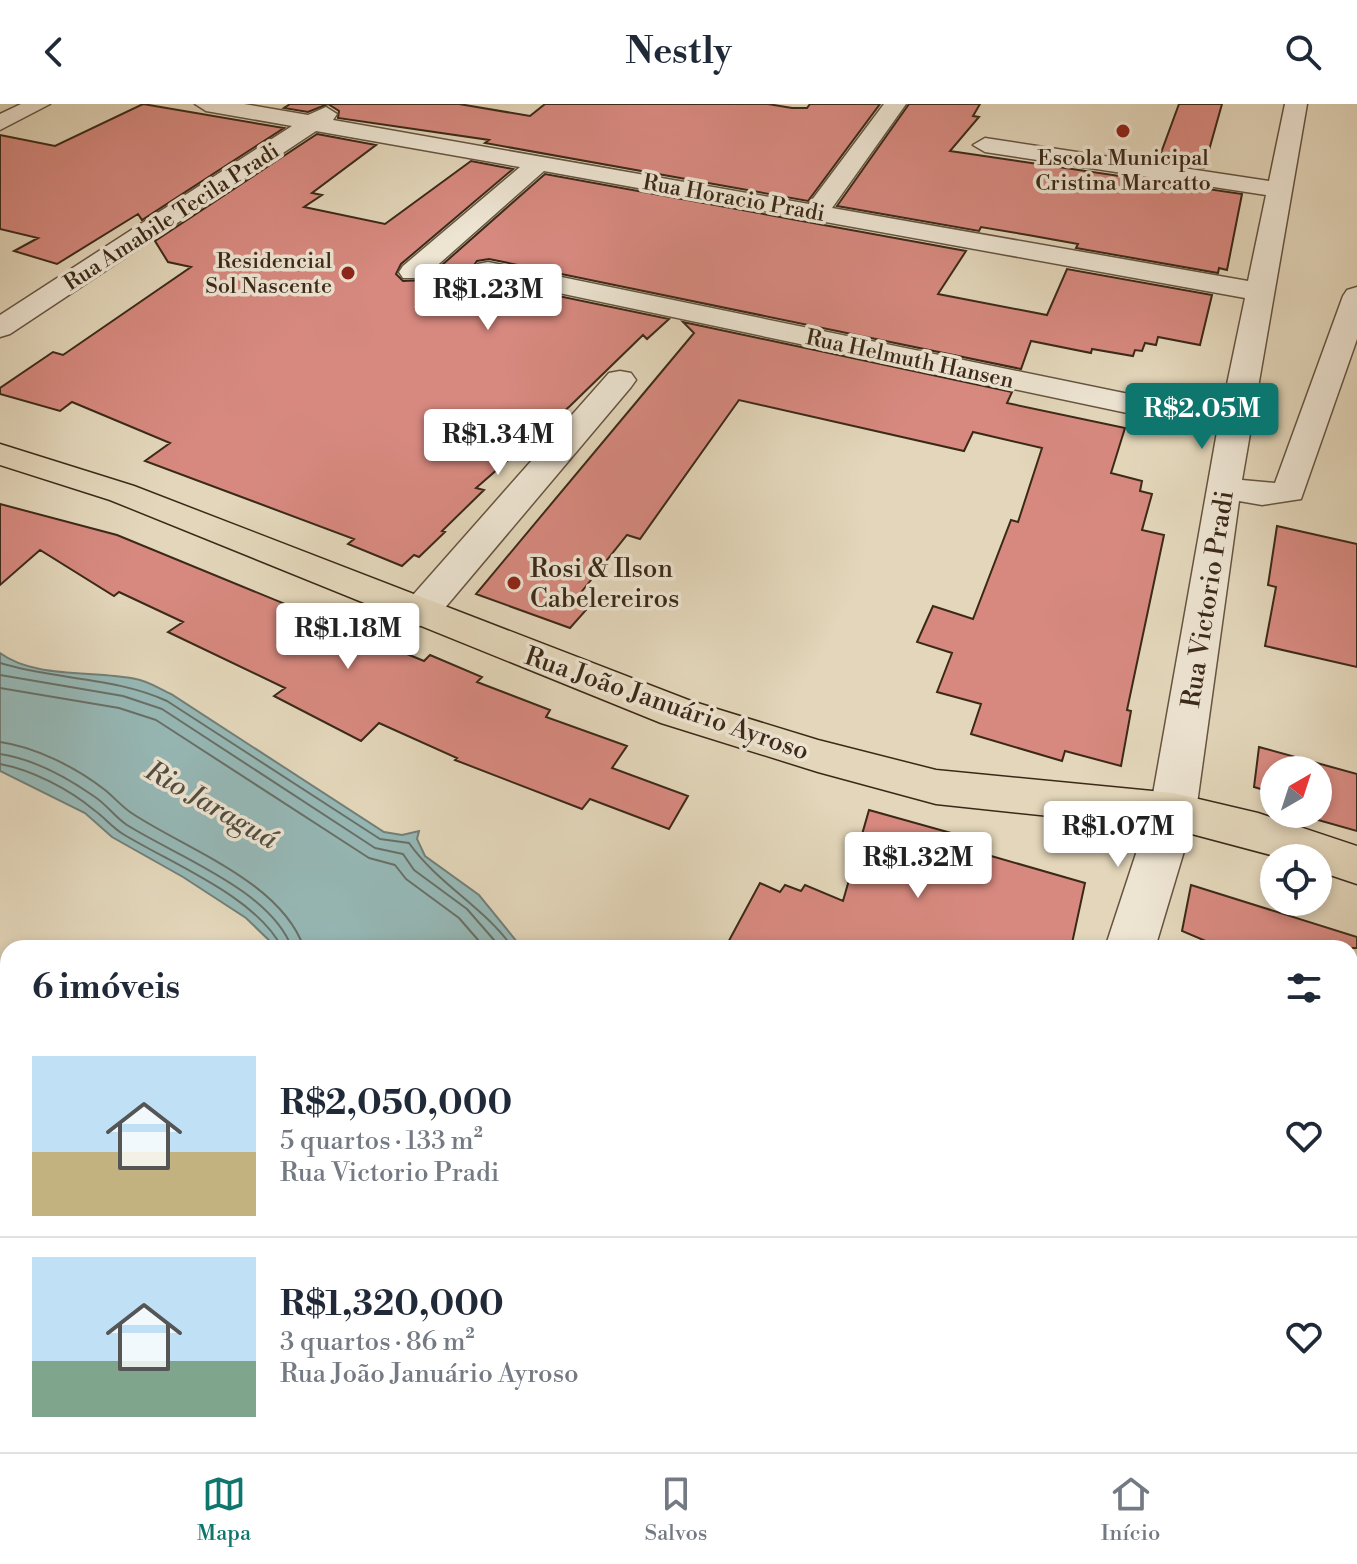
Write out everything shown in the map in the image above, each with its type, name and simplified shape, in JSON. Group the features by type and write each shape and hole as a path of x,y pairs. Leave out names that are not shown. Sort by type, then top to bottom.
{"main road":[{"name":"Rua João Januário Ayroso","path":"0,454 122,493 419,613 676,712 906,780 951,789 1173,811 1258,831 1357,865"}],"street":[{"path":"0,123 39,104"},
{"name":"Rua Horacio Pradi","path":"206,104 1261,292"},
{"name":"Rua Amabile Tecila Pradi","path":"0,328 342,104"},
{"path":"816,212 895,104"},
{"name":"Rua Victorio Pradi","path":"1133,940 1173,811 1223,488 1296,104"},
{"path":"985,145 1280,190"},
{"path":"459,215 532,161"},
{"path":"413,272 532,161"},
{"name":"Rua Helmuth Hansen","path":"488,270 1237,426"},
{"path":"1223,488 1262,494 1289,492 1357,296"},
{"path":"419,613 620,380"}],"water":[{"name":"Rio Jaraguá","path":"0,653 30,667 140,680 171,694 384,832 402,835 419,831 417,839 425,856 479,895 516,940 269,940 246,918 183,877 112,837 85,813 0,771"}],"building":[{"path":"143,104 284,128 142,220 138,214 57,264 14,251 38,238 0,229 0,135 55,146"},
{"path":"290,104 328,104 308,112 284,108"},
{"path":"328,104 459,104 530,116 545,104 768,104 807,108 810,104 880,104 808,201 485,143 489,140 338,118 339,111"},
{"path":"909,104 980,104 973,116 979,117 950,151 1242,194 1227,270 1219,268 1218,273 1076,248 1078,244 1028,235 981,227 979,231 837,206"},
{"path":"1179,104 1222,104 1204,168 1158,161"},
{"path":"317,134 376,145 312,193 322,195 304,207 385,224 471,161 513,169 401,264 396,274 403,281 425,280 545,174 966,251 938,294 1047,315 1067,269 1212,295 1200,345 1158,337 1156,345 1145,343 1142,351 1135,350 1133,356 1092,349 1091,353 1031,341 1021,369 489,259 477,261 472,268 477,279 669,319 647,339 643,335 570,406 476,488 484,490 419,557 414,555 402,566 348,544 354,539 145,461 170,443 72,402 60,411 0,394 0,388 53,352 63,355 191,267 168,262 155,241"},
{"path":"683,322 1012,392 1007,403 1125,428 1111,473 1142,481 1140,491 1152,494 1142,530 1164,535 1127,710 1131,711 1121,766 1065,751 1062,761 971,734 981,704 937,692 952,653 917,642 933,606 973,619 1011,520 1018,522 1042,448 973,432 964,451 739,400 640,539 627,535 579,595 594,601 570,628 476,594 694,333"},
{"path":"0,504 117,535 424,661 430,655 482,677 477,682 550,710 546,717 627,746 612,768 688,796 669,829 590,799 582,809 455,760 457,758 379,723 361,741 274,696 285,688 168,632 183,622 119,592 114,596 40,550 0,585"},
{"path":"1277,526 1357,544 1357,667 1265,646 1276,587 1268,585"},
{"path":"1259,747 1292,756 1260,756 1260,789 1254,787"},
{"path":"1332,767 1357,774 1357,831 1332,824"},
{"path":"869,810 976,840 974,851 1085,883 1073,940 729,940 760,883 780,892 785,885 801,891 805,885 843,901"},
{"path":"1191,885 1260,907 1260,916 1290,916 1357,937 1357,940 1203,940 1182,931"}],"place":[{"name":"Escola Municipal Cristina Marcatto","path":"1123,131"},
{"name":"Residencial Sol Nascente","path":"348,273"},
{"name":"Rosi & Ilson Cabelereiros","path":"514,583"}]}
